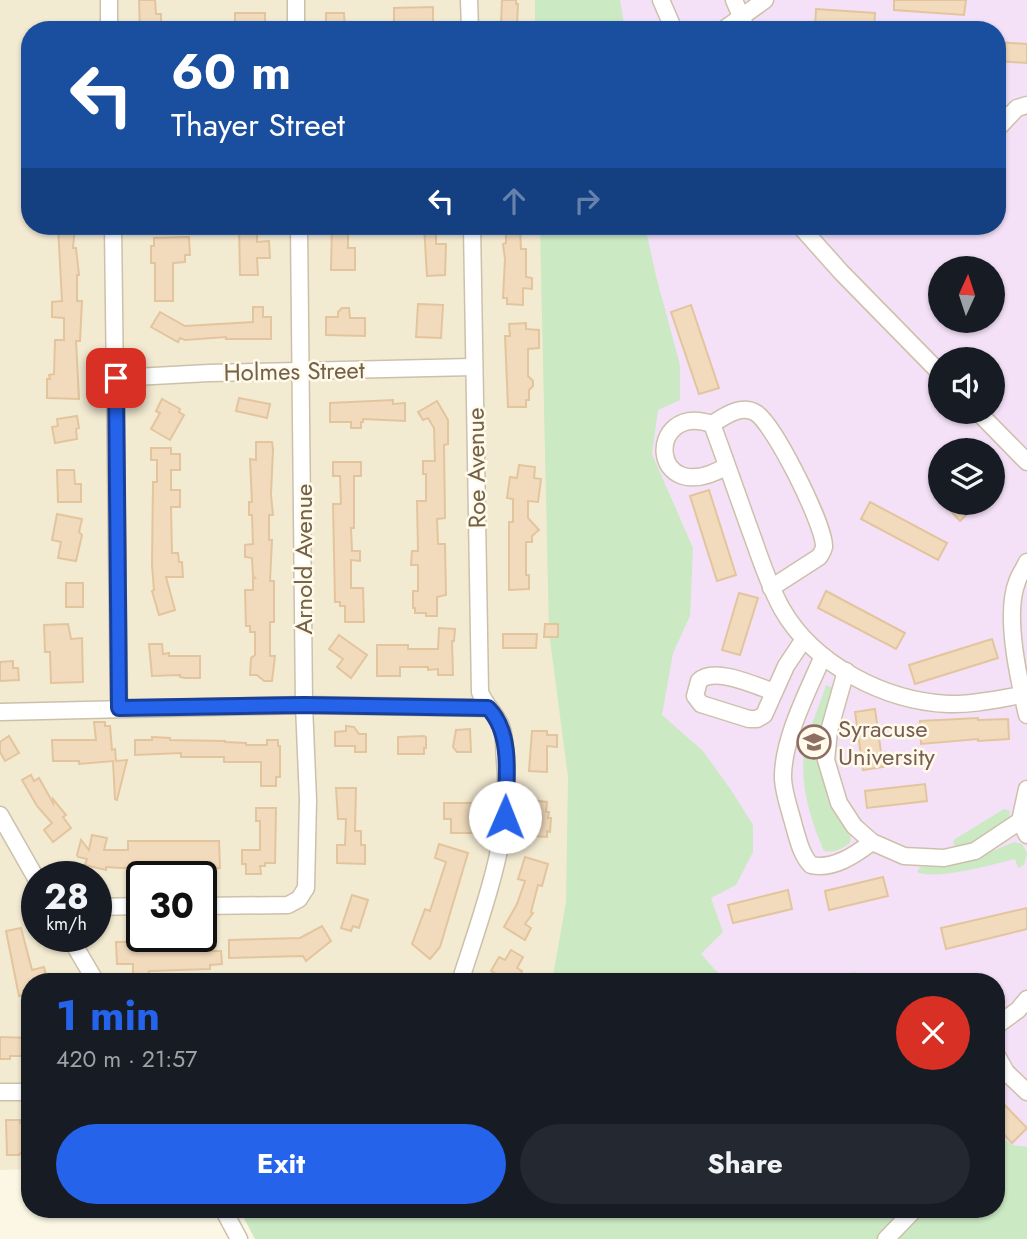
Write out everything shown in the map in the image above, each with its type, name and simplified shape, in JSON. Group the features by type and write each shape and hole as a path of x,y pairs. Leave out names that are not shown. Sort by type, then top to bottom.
{"street":[{"path":"109,0 109,21"},
{"path":"296,0 296,21"},
{"path":"469,0 470,21"},
{"path":"662,0 670,21"},
{"path":"672,0 678,21"},
{"path":"734,0 743,21"},
{"path":"746,21 765,0"},
{"path":"1006,120 1017,108 1027,105"},
{"path":"113,235 119,708"},
{"name":"Arnold Avenue","path":"217,906 288,905 299,899 306,888 308,800 304,705 299,235"},
{"name":"Roe Avenue","path":"463,973 495,873 505,817 506,769 502,728 480,692 472,235"},
{"path":"808,235 928,361"},
{"name":"Holmes Street","path":"116,378 209,373 473,367"},
{"path":"727,466 713,475 691,479 675,474 666,461 665,441 669,430 676,425 694,421 712,424 733,412 743,410 756,413 783,449 817,519 824,545 819,556 771,588"},
{"path":"712,424 771,588 784,612 804,639 823,656 875,687 922,702 951,704 1023,695"},
{"path":"990,424 1027,462"},
{"path":"1027,562 1016,584 1012,627 1027,715"},
{"path":"774,692 728,677 708,675 699,681 695,696 701,704 757,719 764,715 794,652 804,639"},
{"path":"823,656 803,702 785,756 785,795 800,847 811,865 827,866 843,860 872,842"},
{"path":"846,671 829,731 826,760 839,803 854,826 872,842 904,856 944,858 975,851 1024,828 1027,789"},
{"path":"0,712 304,705 488,708"},
{"path":"0,815 26,861"},
{"path":"78,952 91,973"},
{"path":"1005,1019 1027,999"},
{"path":"1005,1070 1027,1092"},
{"path":"0,1092 21,1091"},
{"path":"228,1218 239,1239"},
{"path":"887,1239 907,1218"}],"shaded area":[{"path":"0,0 552,0 553,21 21,21 21,235 561,235 585,973 21,973 21,1169 0,1170"},
{"name":"Syracuse University","path":"563,0 1027,0 1027,1239 1005,1218 1005,973 613,973 575,235 1006,235 1006,21 564,21"}],"green space":[{"path":"535,0 620,0 624,21 535,21"},
{"path":"540,235 647,235 680,365 680,400 658,410 652,454 693,548 690,616 673,653 662,715 703,751 753,825 753,852 736,885 711,898 723,932 701,954 718,973 554,973 566,902 568,777 549,632"},
{"path":"826,685 833,688 819,740 821,772 831,806 851,834 850,843 831,851 824,851 815,828 805,791 803,766 807,738"},
{"path":"1004,809 1010,811 1009,819 977,840 955,847 955,839"},
{"path":"1014,842 1022,844 1027,853 1024,865 1018,868 1015,859 950,873 917,872 920,867 951,865 974,859"},
{"path":"1005,1140 1013,1145 1027,1147 1027,1239 255,1239 244,1218 1005,1218"}],"building":[{"path":"139,0 155,0 156,14 161,14 161,21 140,21"},
{"path":"502,0 516,0 517,21 501,21"},
{"path":"894,0 966,0 964,15 894,10"},
{"path":"433,7 433,21 394,21 394,8"},
{"path":"816,9 875,13 875,21 815,21"},
{"path":"235,13 265,13 265,21 235,21"},
{"path":"326,13 344,13 344,21 326,21"},
{"path":"1006,43 1027,44 1027,63 1006,62"},
{"path":"58,235 74,235 73,248 76,248 79,275 77,301 82,301 80,341 76,341 79,399 47,398 47,379 54,374 55,340 64,340 64,318 52,317 52,302 62,301"},
{"path":"239,235 257,235 257,242 269,241 270,258 257,258 258,275 240,275"},
{"path":"332,235 348,235 348,248 355,248 355,270 331,270"},
{"path":"425,235 436,235 436,244 446,244 445,275 427,276"},
{"path":"506,235 520,235 521,249 526,249 526,277 532,278 532,289 523,288 523,305 507,304 507,298 503,298 503,244 506,243"},
{"path":"189,237 190,255 185,255 185,262 173,263 173,301 155,301 155,263 151,263 154,238"},
{"path":"418,304 443,305 441,338 416,337"},
{"path":"691,305 719,388 699,394 671,312"},
{"path":"253,307 263,307 263,317 271,317 271,339 180,338 178,342 151,327 160,312 185,326 253,322"},
{"path":"342,308 349,308 350,318 365,318 365,336 326,335 326,317 338,317"},
{"path":"526,323 526,329 539,330 539,348 528,349 528,376 533,381 533,386 529,390 526,407 508,407 505,336 510,336 509,324"},
{"path":"239,398 270,404 267,418 236,411"},
{"path":"162,399 180,409 179,412 184,415 170,440 151,429 160,413 156,411"},
{"path":"393,400 393,404 405,403 405,421 363,419 361,428 351,428 351,422 330,422 330,403"},
{"path":"437,401 448,420 448,444 444,445 445,518 437,519 438,544 445,544 446,595 437,597 437,616 426,616 426,613 415,613 413,608 413,591 418,591 418,565 411,565 412,551 418,551 417,501 426,501 423,461 435,461 434,428 428,418 423,420 418,412"},
{"path":"77,416 77,439 55,443 52,427 58,426 57,419"},
{"path":"256,442 272,442 273,449 273,515 269,515 269,540 272,540 270,581 274,581 274,622 270,622 270,656 275,656 272,681 264,681 257,675 250,675 251,658 255,655 255,632 250,632 250,626 246,626 245,590 253,590 255,578 252,558 245,557 245,545 253,544 252,515 249,515 249,502 252,502 250,459 256,460"},
{"path":"151,448 171,448 171,454 180,454 180,470 171,470 171,490 180,490 180,507 171,507 172,553 178,553 183,577 166,577 175,610 159,615 152,591 153,482 157,482 157,460 151,460"},
{"path":"333,462 361,462 361,476 354,476 354,528 351,528 352,551 360,551 360,561 351,560 351,588 363,588 364,622 345,622 345,606 335,602 333,504 341,504 340,476 333,476"},
{"path":"519,465 535,467 534,478 541,479 538,502 528,501 528,518 539,530 532,536 532,542 526,542 526,575 529,575 529,589 509,590 509,522 513,522 513,499 507,498 510,477 517,478"},
{"path":"57,470 74,470 75,484 81,484 81,502 58,502"},
{"path":"709,490 736,575 717,581 690,496"},
{"path":"870,502 947,543 938,560 861,519"},
{"path":"57,514 82,519 79,532 82,535 76,561 58,558 61,542 52,540"},
{"path":"954,515 966,515 960,521"},
{"path":"66,583 83,583 83,607 66,607"},
{"path":"826,591 905,633 896,649 818,608"},
{"path":"739,593 758,598 740,655 722,650"},
{"path":"68,624 71,639 82,638 83,682 51,683 50,652 45,652 44,625"},
{"path":"545,624 558,624 558,637 544,637"},
{"path":"439,628 455,629 452,641 453,675 438,675 438,669 428,670 428,667 400,667 400,676 377,676 377,645 438,649"},
{"path":"503,634 537,634 536,648 503,648"},
{"path":"339,635 367,655 351,678 337,667 343,659 329,649"},
{"path":"992,639 998,658 915,684 909,665"},
{"path":"149,644 162,644 163,654 169,653 169,656 200,656 200,678 185,678 180,675 152,676"},
{"path":"13,661 13,668 18,668 19,680 0,681 0,662"},
{"path":"875,709 883,767 863,770 855,712"},
{"path":"1008,719 1009,739 921,744 920,721"},
{"path":"94,722 105,722 105,726 110,726 116,761 127,760 117,800 113,761 79,764 79,761 53,761 52,740 96,740"},
{"path":"346,726 354,727 359,734 366,734 366,752 355,752 355,746 335,746 335,732 346,731"},
{"path":"470,729 471,752 457,752 453,747 456,730"},
{"path":"532,731 547,731 547,735 557,735 557,747 547,746 547,772 529,771"},
{"path":"9,736 19,753 5,761 0,752 0,742"},
{"path":"424,736 424,754 398,754 398,737"},
{"path":"152,737 225,741 246,745 267,745 267,740 278,740 280,777 276,777 276,786 261,786 261,762 224,762 224,757 181,757 181,753 135,755 135,740 152,740"},
{"path":"31,775 34,781 39,778 53,803 53,799 66,815 63,817 71,828 53,842 44,830 52,823 37,806 22,780"},
{"path":"925,784 927,801 867,808 865,791"},
{"path":"336,788 356,788 355,831 361,831 361,845 365,845 365,864 337,863 337,845 345,845 346,819 338,819"},
{"path":"530,800 547,802 546,812 549,812 548,818 551,818 547,837 533,836 534,825 529,824"},
{"path":"444,803 472,803 472,833 451,833 451,819 444,819"},
{"path":"256,808 276,808 275,863 260,866 261,874 246,874 246,864 242,864 242,850 260,850 260,821 256,821"},
{"path":"92,835 107,838 104,850 128,850 128,841 219,841 220,868 217,868 217,861 126,861 126,868 112,867 112,861 86,861 78,857 81,840 89,850"},
{"path":"439,844 468,853 440,947 430,959 412,944 425,909 430,911 446,862 435,858"},
{"path":"525,857 548,864 542,886 538,885 531,912 533,913 525,924 531,928 525,940 504,927 517,904 525,881 518,879"},
{"path":"883,877 888,896 829,910 825,891"},
{"path":"788,890 792,909 733,923 728,905"},
{"path":"352,895 368,900 359,928 353,926 351,931 341,928"},
{"path":"1027,908 1027,929 946,949 941,928"},
{"path":"322,926 331,941 306,961 303,956 229,958 229,940 300,938"},
{"path":"21,928 21,952 27,952 32,970 44,967 46,973 21,973 19,996 6,931"},
{"path":"116,942 126,942 126,952 221,951 222,964 210,965 210,969 133,973 133,964 117,964"},
{"path":"511,950 523,957 517,968 521,973 491,971 499,957 505,960"},
{"path":"0,1037 21,1038 21,1056 0,1059"},
{"path":"1005,1105 1027,1128 1012,1143 1005,1136"},
{"path":"6,1120 20,1120 21,1153 7,1155"}],"place":[{"name":"Syracuse University","path":"814,742"}],"route":[{"path":"116,378 119,708 304,705 488,708 502,728 506,769 505,817"}]}
